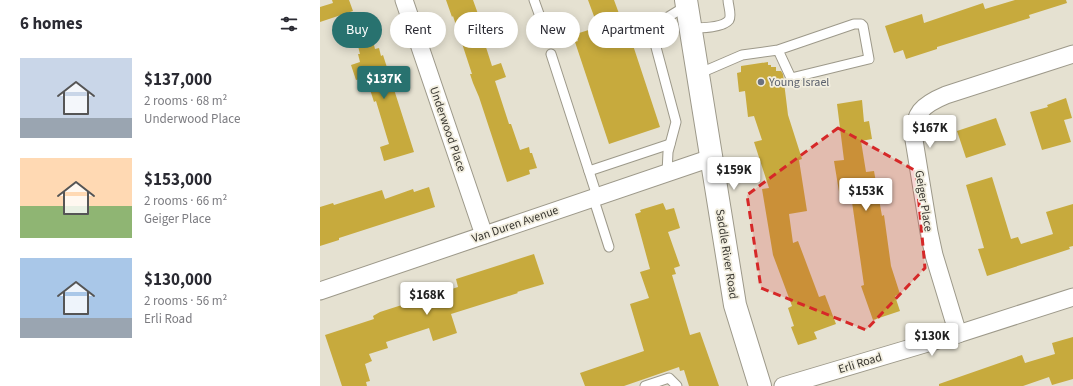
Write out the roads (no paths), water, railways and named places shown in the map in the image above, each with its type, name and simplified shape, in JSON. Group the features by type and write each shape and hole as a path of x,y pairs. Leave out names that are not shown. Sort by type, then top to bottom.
{"main road":[{"name":"Saddle River Road","path":"687,3 735,306 760,386"}],"street":[{"name":"Underwood Place","path":"404,0 484,236"},
{"name":"Geiger Place","path":"958,334 934,255 929,232 914,140 916,116 924,107 934,100 946,95 1073,54"},
{"name":"Van Duren Avenue","path":"320,292 595,196 711,158"},
{"name":"Erli Road","path":"784,386 958,334 1073,297"}],"lane":[{"path":"534,0 538,12"},
{"path":"691,28 712,27 727,22 730,15 728,0"},
{"path":"667,173 668,152 676,122 653,36 655,25 687,3"},
{"path":"698,74 742,55 778,50 850,24 858,24 863,26 865,30 869,59 791,78 778,50"},
{"path":"551,54 589,171 609,248"},
{"path":"589,171 670,144"},
{"path":"645,386 669,378 677,386"}],"place":[{"name":"Young Israel","path":"761,82"}]}
